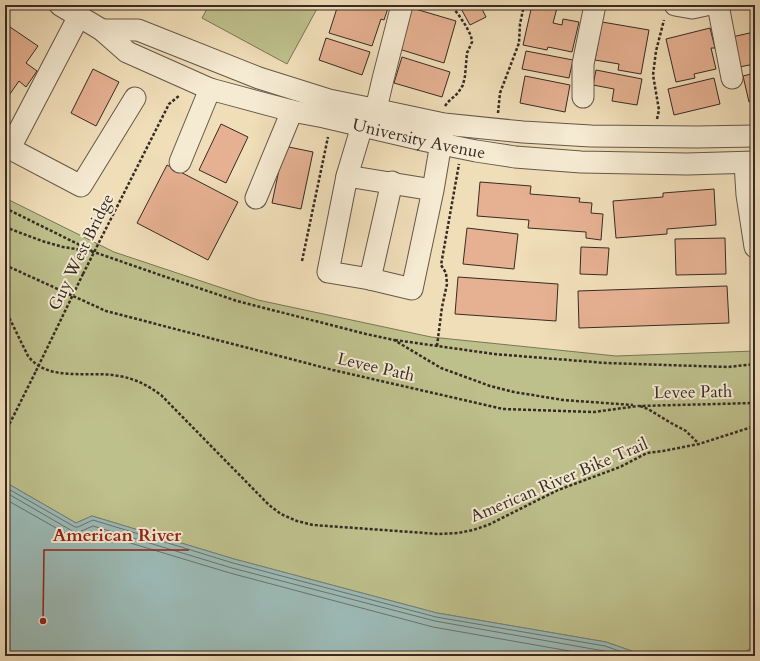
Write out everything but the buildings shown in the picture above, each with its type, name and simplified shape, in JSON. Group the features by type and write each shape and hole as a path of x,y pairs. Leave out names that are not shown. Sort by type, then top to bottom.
{"street":[{"name":"University Avenue","path":"60,5 102,30 127,52 210,89 292,111 362,126 442,126 591,136 697,138 755,136"},
{"path":"376,109 402,5"},
{"path":"583,97 583,64 595,5"},
{"path":"718,5 732,78"},
{"path":"79,16 7,147 80,186 135,98"},
{"name":"University Avenue","path":"102,30 138,30 259,78 329,100 376,109 442,126 476,152 515,157 581,162 687,164 750,162"},
{"path":"180,162 210,89"},
{"path":"256,198 292,111"},
{"path":"362,126 347,176 328,272 412,289 433,190 442,126"},
{"path":"750,162 755,247"},
{"path":"347,176 392,182 433,190"},
{"path":"370,280 392,182"}],"path":[{"path":"442,126 448,102 458,93 463,85 467,53 472,42 466,26 458,14 453,8 446,5"},
{"path":"498,117 500,93 518,42 524,5"},
{"path":"656,125 659,110 653,75 656,51 686,9"},
{"name":"Guy West Bridge","path":"5,433 169,104 183,92"},
{"path":"302,261 328,137"},
{"path":"437,346 442,307 447,284 446,273 442,265 459,163"},
{"path":"5,208 94,252 163,276 237,301 394,340 494,354 606,363 728,367 755,364"},
{"path":"5,228 63,247 94,252"},
{"name":"Levee Path","path":"5,265 106,311 333,370 503,409 594,412 638,406 755,403"},
{"name":"American River Bike Trail","path":"5,309 28,356 33,363 52,372 117,375 130,378 146,385 161,396 269,505 281,514 296,521 313,525 439,534 473,530 488,525 558,490 620,467 647,453 699,444 755,426"},
{"path":"394,340 442,368 490,386 514,392 563,400 638,406 648,409 686,431 699,444"}],"green space":[{"path":"209,5 319,5 287,64 202,18"},
{"path":"5,198 114,252 258,300 431,337 616,356 755,351 755,645 739,656 646,656 606,642 437,613 234,559 92,516 76,523 5,482"}],"water":[{"path":"5,482 76,523 92,516 234,559 437,613 606,642 646,656 5,656"}],"place":[{"name":"American River","path":"43,621"}]}
